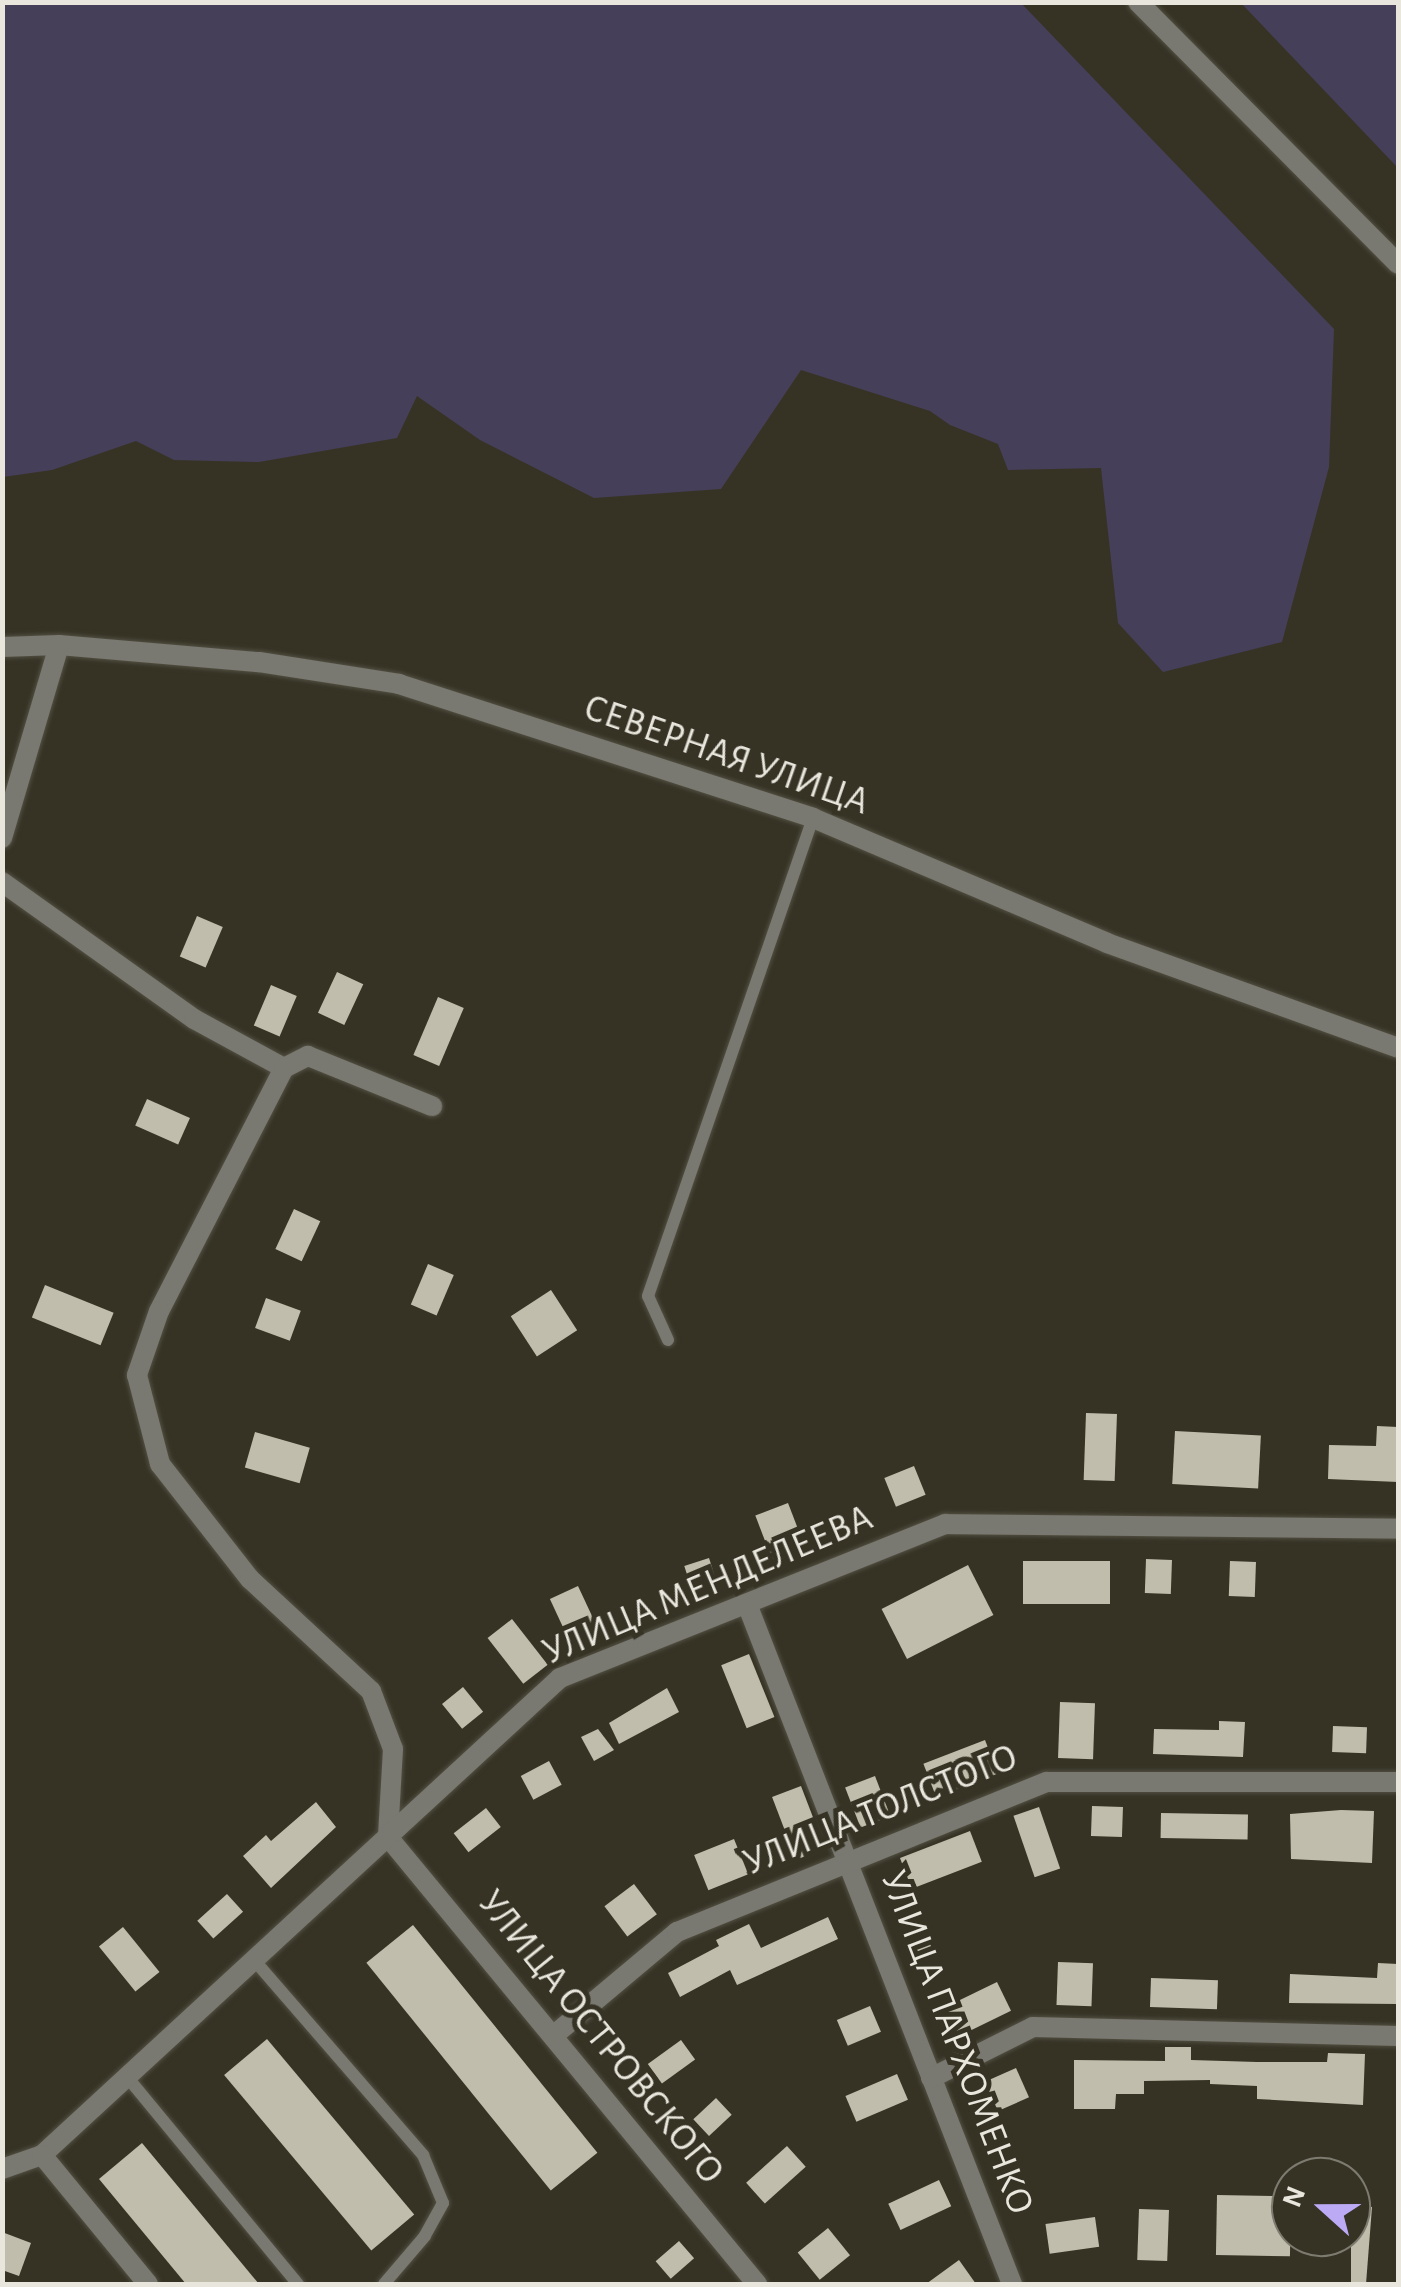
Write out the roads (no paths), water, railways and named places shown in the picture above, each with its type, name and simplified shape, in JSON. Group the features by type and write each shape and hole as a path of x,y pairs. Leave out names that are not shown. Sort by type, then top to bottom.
{"street":[{"path":"1138,2 1398,264"},
{"path":"2,838 59,645"},
{"name":"СЕВЕРНАЯ УЛИЦА","path":"2,647 59,645 259,662 400,684 812,818 1107,942 1398,1048"},
{"path":"2,882 194,1019 284,1068"},
{"path":"388,1836 393,1749 371,1691 250,1579 160,1464 138,1375 159,1311 284,1068 308,1056 432,1106"},
{"name":"УЛИЦА МЕНДЕЛЕЕВА","path":"42,2155 560,1678 945,1524 1398,1529"},
{"name":"УЛИЦА ПАРХОМЕНКО","path":"747,1604 1012,2284"},
{"name":"УЛИЦА ТОЛСТОГО","path":"553,2036 677,1932 1046,1782 1398,1782"},
{"name":"УЛИЦА ОСТРОВСКОГО","path":"388,1836 757,2284"},
{"path":"931,2078 1033,2027 1398,2036"},
{"path":"2,2169 42,2155 148,2284"}],"lane":[{"path":"668,1340 648,1296 812,818"},
{"path":"255,1961 423,2155 443,2203 425,2236 384,2284"},
{"path":"128,2078 298,2284"}]}
